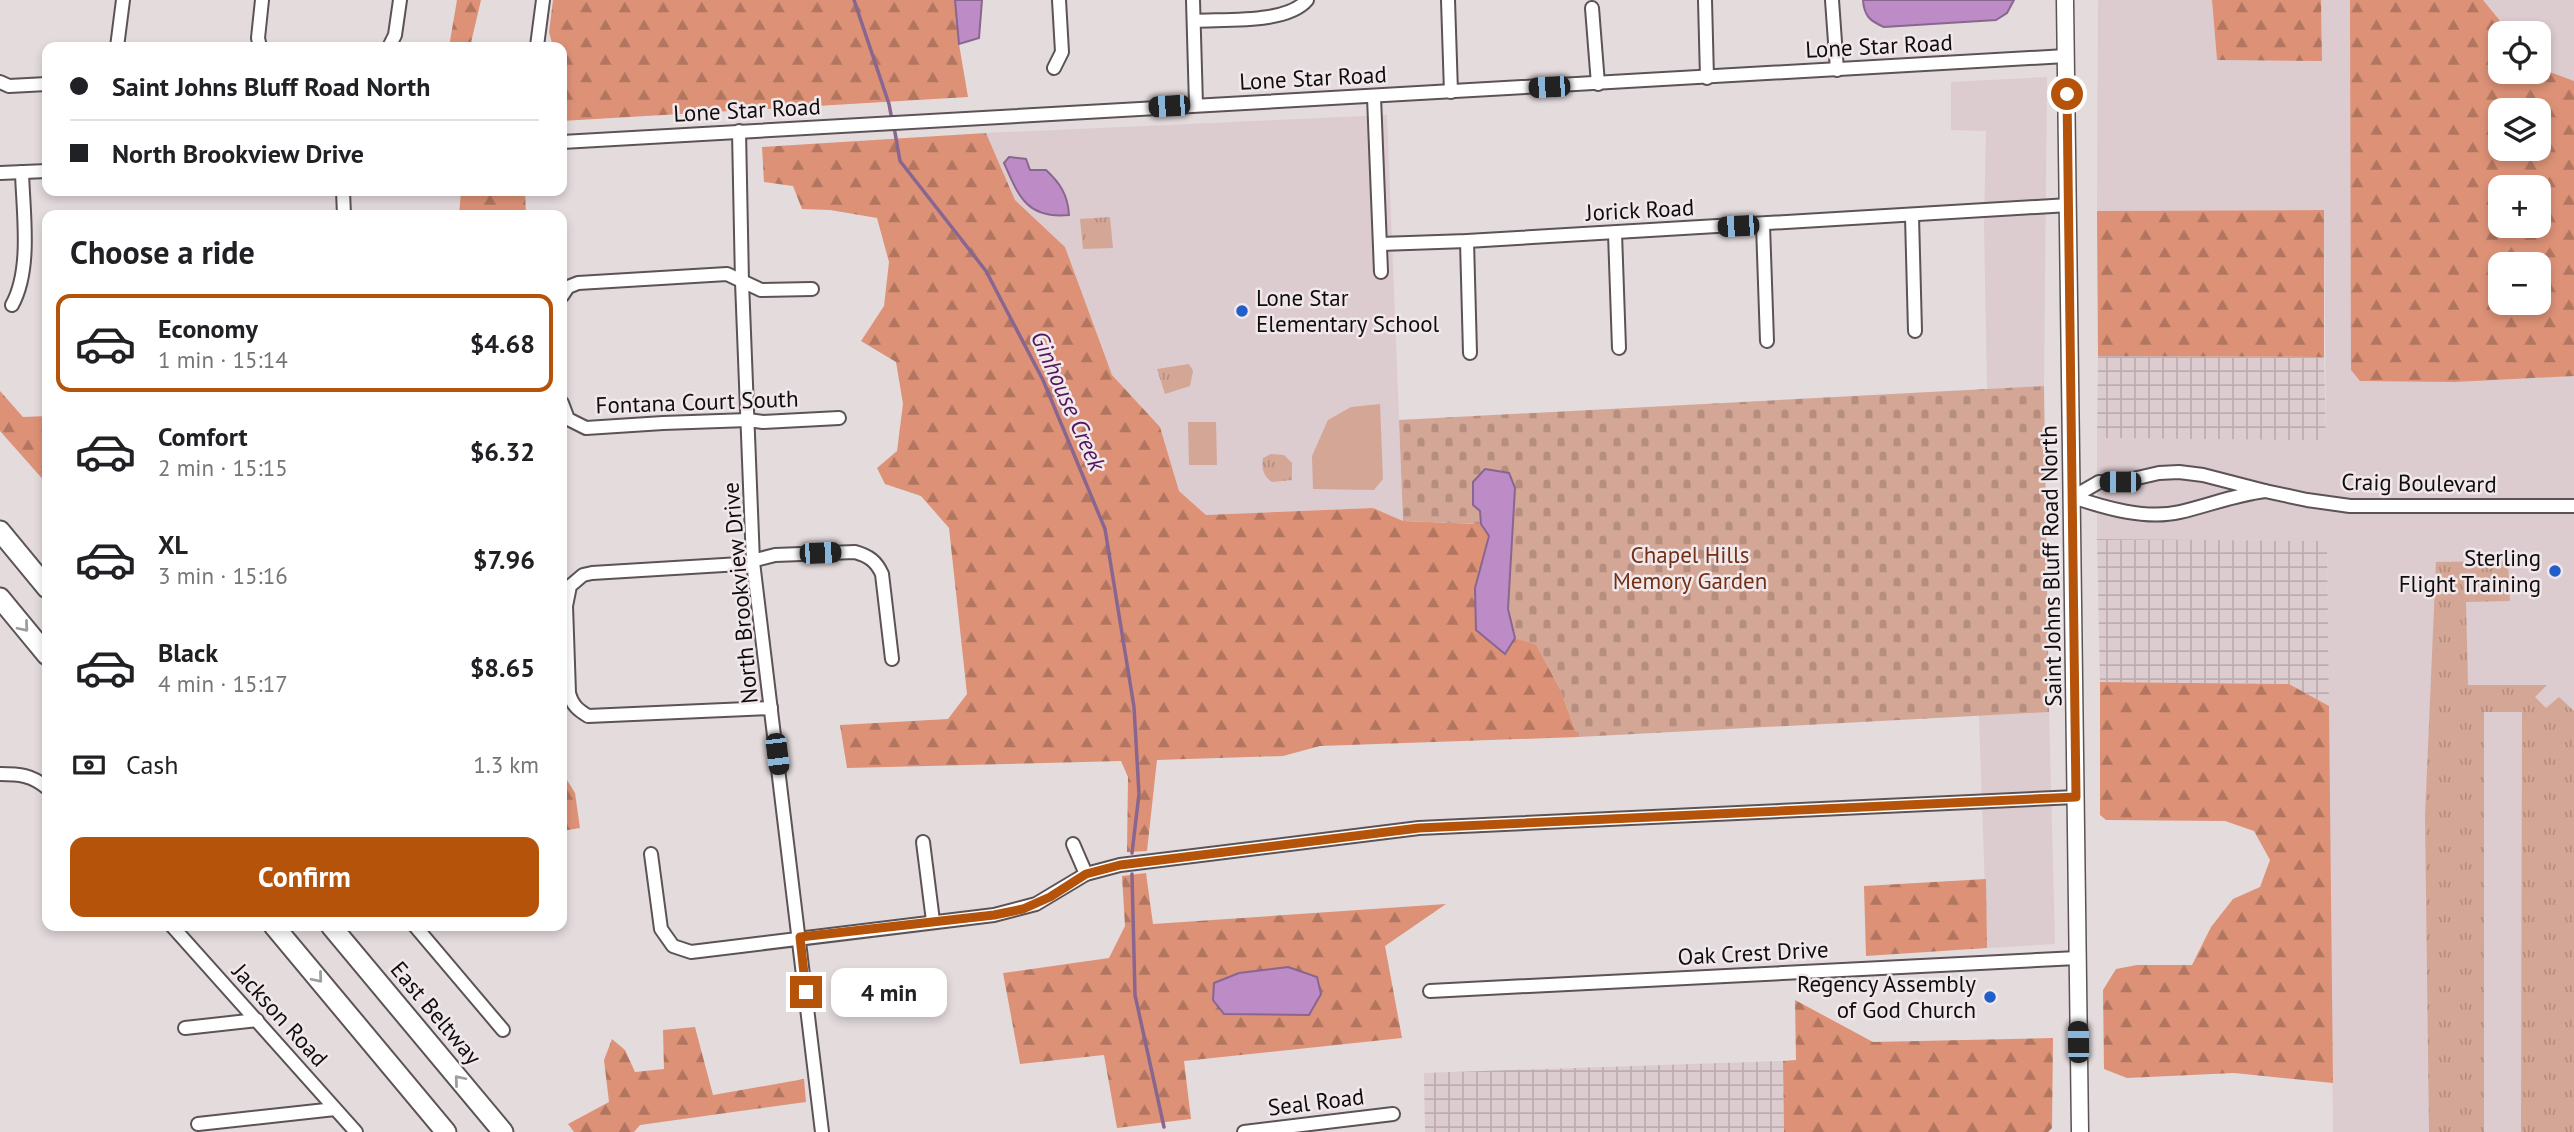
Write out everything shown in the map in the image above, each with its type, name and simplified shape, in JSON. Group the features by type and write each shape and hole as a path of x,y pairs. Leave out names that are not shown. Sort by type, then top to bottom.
{"highway":[{"path":"0,531 42,581"},
{"path":"0,598 42,649"},
{"path":"278,931 446,1132"},
{"name":"East Beltway","path":"335,931 503,1132"}],"main road":[{"name":"Saint Johns Bluff Road North","path":"2065,0 2080,1132"}],"street":[{"path":"118,42 123,0"},
{"path":"259,42 262,0"},
{"path":"392,42 400,0"},
{"path":"538,42 543,0"},
{"path":"1054,68 1062,52 1059,0"},
{"path":"1193,0 1196,105"},
{"path":"1448,0 1451,92"},
{"path":"1705,0 1707,78"},
{"path":"1832,0 1837,70"},
{"path":"1194,21 1282,15 1306,1"},
{"path":"1592,8 1598,84"},
{"name":"Lone Star Road","path":"567,142 2066,56"},
{"path":"0,82 9,86 42,84"},
{"path":"1374,97 1381,272"},
{"name":"North Brookview Drive","path":"739,131 753,562 822,1132"},
{"path":"0,173 42,171"},
{"path":"12,304 24,273 22,172"},
{"name":"Jorick Road","path":"1380,244 1763,225 2069,205"},
{"path":"1912,216 1915,331"},
{"path":"1763,225 1767,341"},
{"path":"1615,233 1619,348"},
{"path":"1467,241 1470,354"},
{"path":"567,291 578,283 727,274 761,290 812,289"},
{"name":"Fontana Court South","path":"567,417 586,428 839,418"},
{"name":"Craig Boulevard","path":"2073,497 2099,482 2120,482 2159,473 2179,472 2203,475 2307,500 2350,506 2574,506"},
{"name":"Craig Boulevard","path":"2073,497 2099,506 2158,514 2179,512 2238,494 2265,491"},
{"path":"567,611 570,586 583,575 753,562 775,555 843,552 865,555 878,564 882,574 892,659"},
{"path":"567,644 571,701 588,716 771,708"},
{"path":"0,774 22,774 42,784"},
{"path":"651,854 661,929 673,946 691,952 1023,909 1050,897 1086,874 1120,865 1419,828 2076,797"},
{"path":"923,842 933,921"},
{"path":"1073,844 1086,874"},
{"name":"Jackson Road","path":"177,931 356,1132"},
{"path":"419,931 503,1030"},
{"name":"Oak Crest Drive","path":"1430,991 2077,958"},
{"path":"185,1028 257,1020"},
{"path":"198,1124 335,1109"},
{"name":"Seal Road","path":"1244,1132 1343,1126 1393,1114"}],"shaded area":[{"path":"955,0 982,0 979,38 959,44"},
{"path":"1863,0 2014,0 2007,13 1996,20 1884,27 1869,17"},
{"path":"2098,0 2212,0 2217,60 2322,61 2321,0 2574,0 2574,1132 2333,1132 2327,541 2097,539 2097,438 2326,439 2324,210 2097,211"},
{"path":"2047,77 2044,386 1987,389 1984,224 1986,131 1951,130 1951,82"},
{"name":"Lone Star Elementary School","path":"1387,115 1403,521 1373,508 1206,515 1179,491 1160,427 1112,375 1065,247 1015,200 986,133"},
{"path":"1009,157 1026,159 1030,170 1046,170 1062,190 1069,215 1043,213 1026,203 1004,163"},
{"path":"2098,356 2324,357 2326,440 2097,438"},
{"path":"1485,469 1509,473 1515,488 1508,609 1515,638 1505,654 1476,630 1475,588 1489,536 1481,524 1480,511 1473,505 1473,482"},
{"path":"2097,539 2327,541 2329,706 2289,684 2100,682"},
{"path":"2049,712 2055,944 1987,948 1979,715"},
{"path":"1288,967 1317,977 1321,994 1309,1015 1224,1014 1213,1000 1214,983 1239,973"},
{"path":"1783,1061 1784,1132 1425,1132 1424,1073"}],"green space":[{"path":"457,0 481,0 471,42 450,42"},
{"path":"553,0 955,0 968,97 567,121 567,42 552,42 549,32"},
{"path":"2212,0 2321,0 2322,61 2217,60"},
{"path":"2350,0 2483,0 2500,21 2488,21 2488,84 2551,84 2551,72 2574,81 2574,376 2454,382 2360,381 2351,370"},
{"path":"986,133 1015,200 1065,247 1112,375 1160,427 1179,491 1206,515 1373,508 1403,521 1481,524 1489,536 1475,588 1505,654 1515,638 1536,644 1560,689 1578,737 1320,746 1283,756 1157,760 1147,851 1127,852 1128,777 1121,761 847,768 840,725 948,719 967,694 949,528 921,496 885,484 877,468 897,451 903,404 896,362 861,341 884,306 889,262 877,218 830,210 802,209 793,186 764,182 762,147"},
{"path":"461,196 525,196 526,210 459,210"},
{"path":"2324,210 2324,357 2098,356 2097,211"},
{"path":"1110,217 1113,248 1083,249 1080,219"},
{"path":"1189,364 1193,371 1190,386 1165,394 1157,369"},
{"name":"Chapel Hills Memory Garden","path":"2044,386 2049,712 1578,737 1560,689 1536,645 1515,638 1508,609 1515,488 1480,511 1481,524 1403,521 1399,420"},
{"path":"0,391 23,417 42,416 42,478 0,431"},
{"path":"1380,404 1383,479 1374,490 1313,489 1312,456 1328,420 1351,407"},
{"path":"1188,422 1216,422 1217,465 1189,465"},
{"path":"1271,454 1284,455 1292,463 1292,480 1272,482 1267,477 1263,458"},
{"path":"2508,561 2510,601 2466,602 2468,685 2547,685 2535,697 2546,708 2559,697 2574,711 2574,1132 2521,1132 2522,712 2484,712 2484,1132 2429,1132 2425,816 2436,562"},
{"path":"2100,682 2289,684 2329,706 2333,1083 2234,1073 2127,1078 2104,1069 2103,990 2116,969 2137,965 2192,965 2211,927 2233,899 2260,887 2270,860 2254,831 2225,821 2106,820 2100,815"},
{"path":"567,780 575,793 580,828 567,830"},
{"path":"1146,873 1153,924 1446,904 1385,946 1402,1038 1184,1061 1191,1119 1117,1128 1104,1055 1020,1064 1003,973 1109,958 1125,926 1122,876"},
{"path":"1986,879 1987,948 1866,956 1864,886"},
{"path":"1795,1000 1873,1042 2053,1038 2052,1128 2048,1132 1784,1132 1783,1061 1796,1060"},
{"path":"695,1027 713,1095 804,1079 806,1102 640,1125 634,1132 574,1132 568,1124 609,1102 604,1060 612,1039 625,1050 635,1072 664,1069 663,1030"}],"waterway":[{"name":"Ginhouse Creek","path":"854,0 892,120"},
{"name":"Ginhouse Creek","path":"894,127 900,161 986,271 1043,380 1105,529 1134,707 1139,794 1132,853"},
{"name":"Ginhouse Creek","path":"1132,874 1135,995 1164,1127"}],"place":[{"name":"Lone Star Elementary School","path":"1242,311"},
{"name":"Sterling Flight Training","path":"2555,571"},
{"name":"Regency Assembly of God Church","path":"1990,997"}],"route":[{"path":"806,992 800,937 994,915 1023,909 1050,897 1097,869 1120,865 1419,828 2076,797 2067,94"}]}
